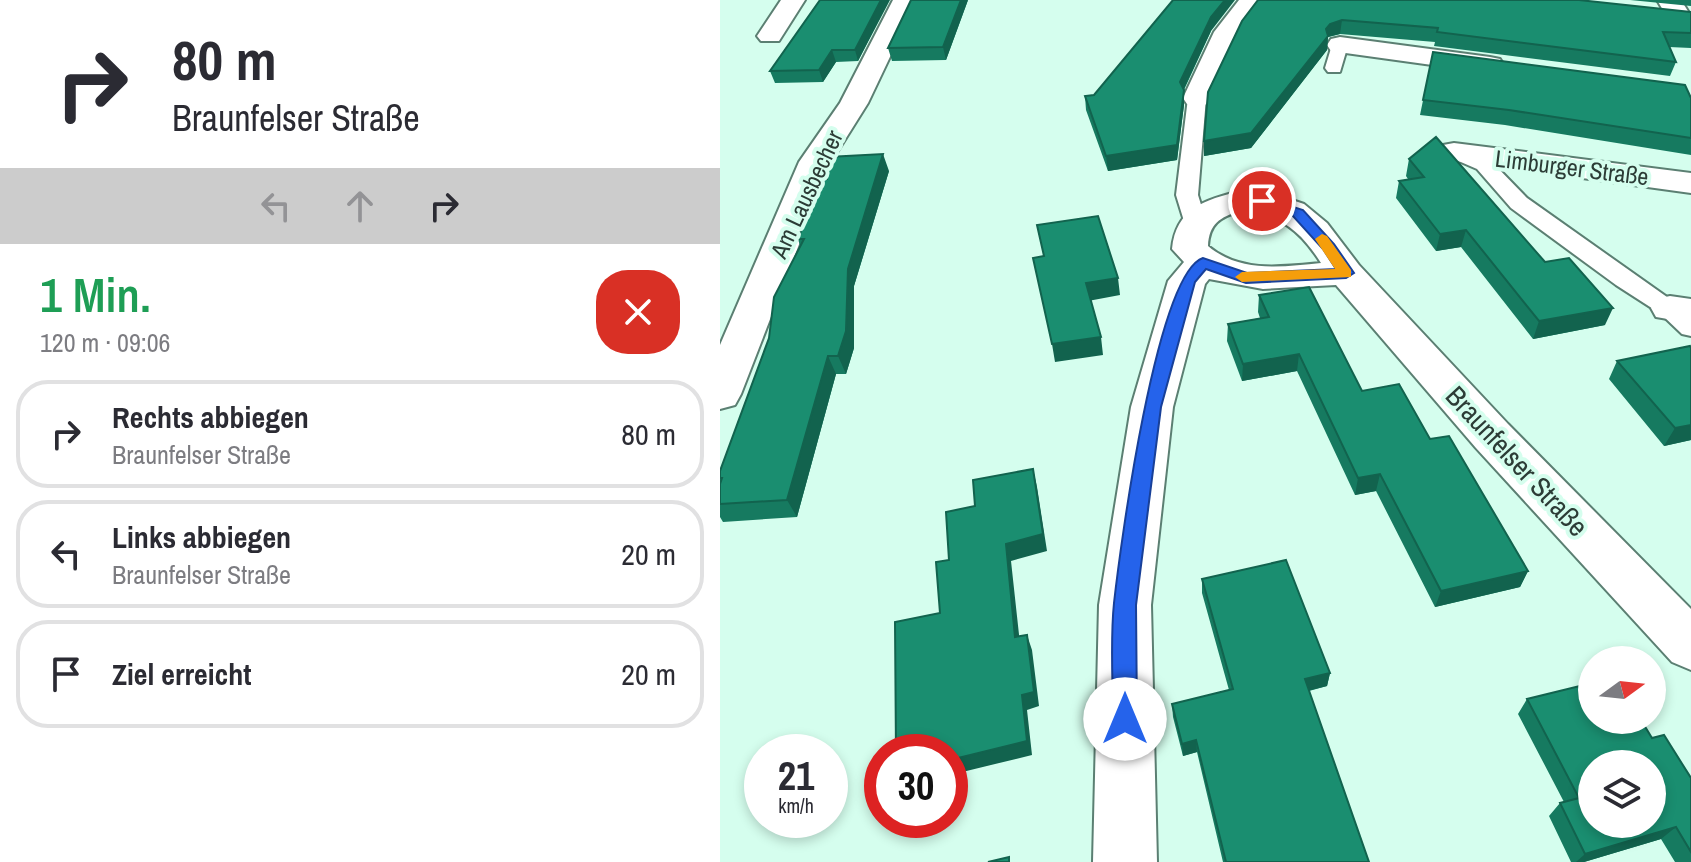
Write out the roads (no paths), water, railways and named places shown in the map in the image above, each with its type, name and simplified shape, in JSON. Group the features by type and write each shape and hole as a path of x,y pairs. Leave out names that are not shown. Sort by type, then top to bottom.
{"street":[{"path":"770,36 793,0"},
{"name":"Am Lausbecher","path":"720,394 815,162 854,103 905,0"},
{"path":"1197,98 1227,32 1252,0"},
{"path":"1646,12 1679,10 1691,37"},
{"path":"1337,57 1519,69"},
{"name":"Limburger Straße","path":"1454,152 1691,183"},
{"name":"Braunfelser Straße","path":"1199,242 1219,206 1240,201 1262,201 1298,213 1329,247 1346,273 1492,436 1691,645"},
{"path":"1125,862 1125,605 1152,407 1199,242 1246,278 1346,273"}],"lane":[{"path":"1197,98 1187,195 1199,242"},
{"path":"1454,152 1484,165 1519,203 1624,280 1684,316"}]}
